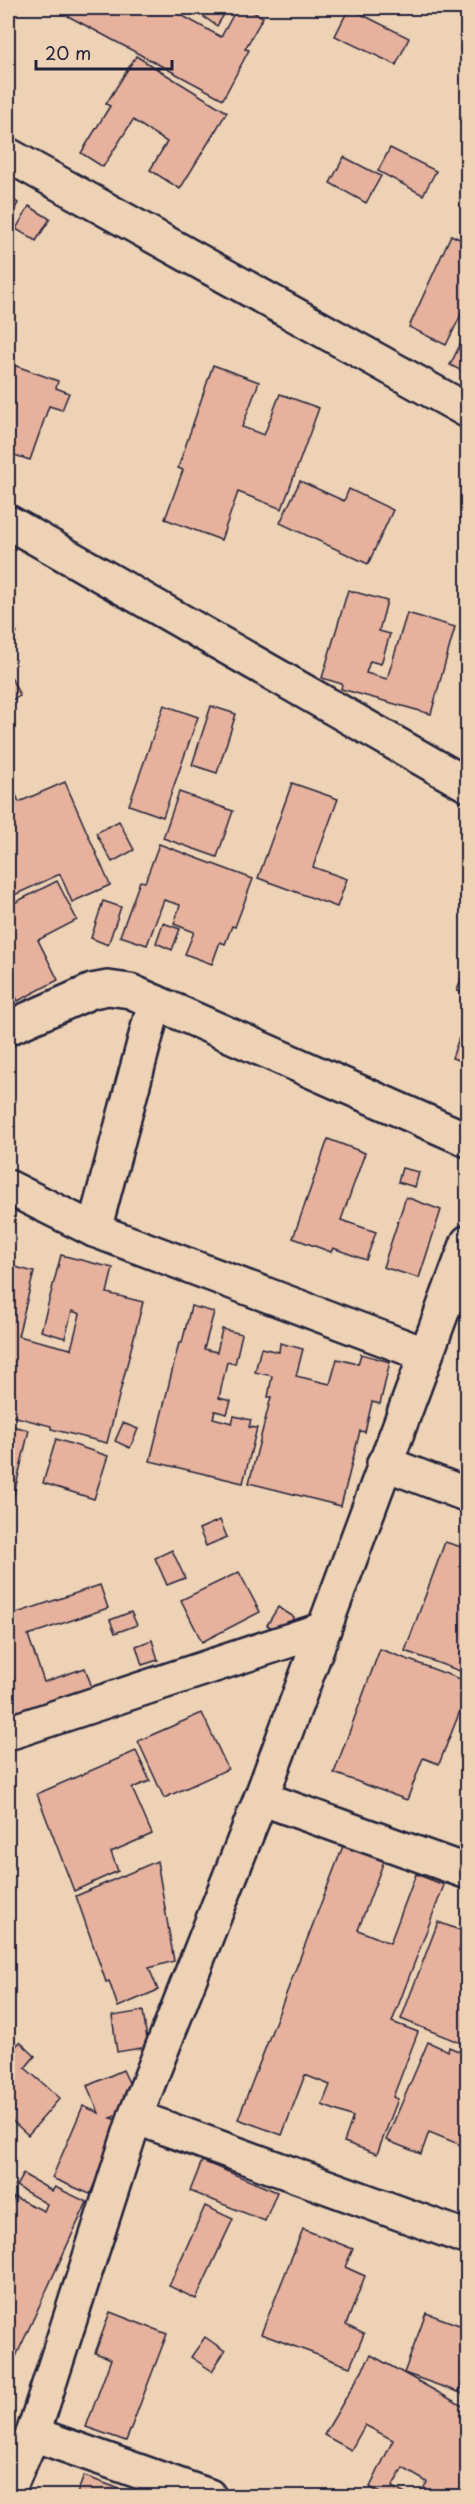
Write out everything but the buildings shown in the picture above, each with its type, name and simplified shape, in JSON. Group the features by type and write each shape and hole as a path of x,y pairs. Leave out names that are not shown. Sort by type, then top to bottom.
{"street":[{"path":"8,155 468,411"},
{"path":"8,522 468,785"},
{"path":"8,1028 92,992 108,988 130,991 468,1140"},
{"path":"94,1230 155,1002"},
{"path":"8,1187 94,1230 424,1354"},
{"path":"8,2490 33,2434 135,2116 261,1798 424,1354 468,1242"},
{"path":"384,1463 468,1495"},
{"path":"8,1733 324,1629"},
{"path":"261,1798 468,1872"},
{"path":"135,2116 468,2238"},
{"path":"33,2434 209,2496"}]}
